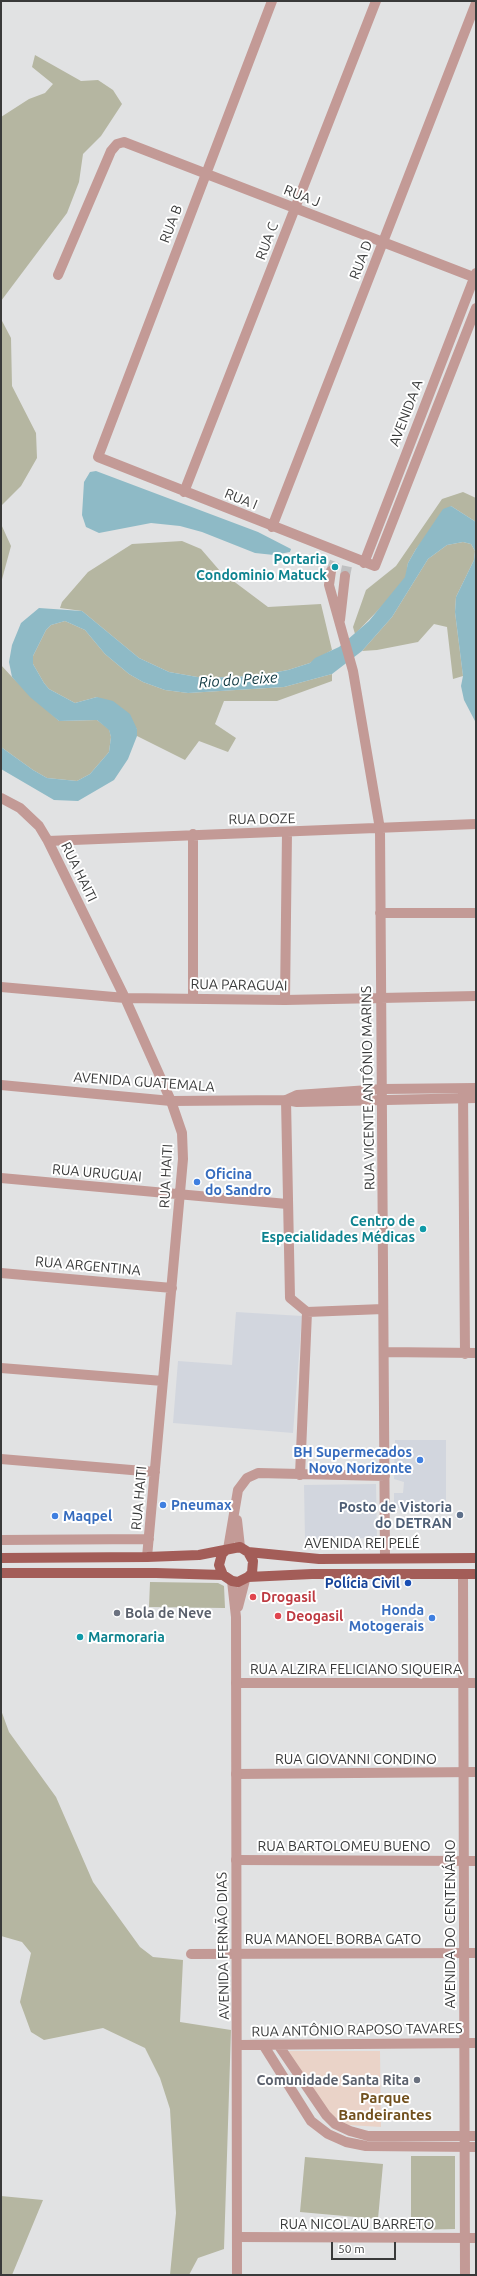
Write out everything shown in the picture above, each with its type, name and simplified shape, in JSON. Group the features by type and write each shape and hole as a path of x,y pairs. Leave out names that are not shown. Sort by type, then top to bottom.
{"main road":[{"name":"AVENIDA REI PELÉ","path":"1,1558 147,1557 199,1555 227,1550 244,1550 319,1559 476,1558"},
{"path":"223,1576 219,1565 222,1554 227,1550"},
{"path":"244,1550 253,1562 252,1572 246,1578"},
{"path":"1,1573 156,1572 223,1576 232,1581 246,1578 312,1574 476,1574"}],"street":[{"name":"RUA B","path":"98,457 205,173 272,1"},
{"name":"RUA C","path":"184,492 376,1"},
{"name":"RUA D","path":"272,526 476,3"},
{"name":"RUA J","path":"58,275 111,151 117,144 124,142 383,242 476,276"},
{"name":"AVENIDA A","path":"364,563 476,276"},
{"name":"AVENIDA A","path":"375,566 476,308"},
{"path":"410,443 421,448"},
{"name":"RUA I","path":"98,457 272,526 336,557 347,561 375,566"},
{"name":"RUA VICENTE ANTÔNIO MARINS","path":"331,571 329,585 353,671 380,829 385,1558"},
{"name":"RUA VICENTE ANTÔNIO MARINS","path":"341,625 345,576"},
{"name":"RUA HAITI","path":"1,798 20,808 39,826 48,841 125,998 171,1101 182,1133 183,1159 147,1557"},
{"name":"RUA DOZE","path":"48,841 192,834 380,829 476,824"},
{"path":"285,1000 287,832"},
{"path":"192,834 193,998"},
{"path":"380,913 476,913"},
{"name":"RUA PARAGUAI","path":"1,987 125,998 285,1000 476,996"},
{"name":"AVENIDA GUATEMALA","path":"1,1085 171,1101 286,1100 297,1095 463,1093"},
{"path":"463,1093 476,1088"},
{"path":"463,1093 476,1098"},
{"path":"463,1093 465,1354"},
{"path":"286,1100 290,1298 307,1312 383,1309"},
{"name":"RUA URUGUAI","path":"1,1178 287,1204"},
{"name":"RUA ARGENTINA","path":"1,1273 172,1288"},
{"path":"300,1475 307,1312"},
{"path":"384,1352 476,1353"},
{"path":"1,1368 164,1381"},
{"path":"1,1459 155,1472"},
{"path":"227,1550 238,1490 247,1478 258,1473 385,1476"},
{"path":"235,1512 244,1550"},
{"path":"1,1540 149,1539"},
{"name":"AVENIDA DO CENTENÁRIO","path":"463,1574 465,2275"},
{"name":"AVENIDA FERNÃO DIAS","path":"236,1617 246,1578"},
{"name":"AVENIDA FERNÃO DIAS","path":"232,1581 236,1617 236,1860 238,1953 237,2275"},
{"name":"RUA ALZIRA FELICIANO SIQUEIRA","path":"236,1684 476,1683"},
{"name":"RUA GIOVANNI CONDINO","path":"236,1774 476,1772"},
{"name":"RUA BARTOLOMEU BUENO","path":"236,1860 476,1861"},
{"name":"RUA MANOEL BORBA GATO","path":"191,1954 476,1953"},
{"name":"RUA ANTÔNIO RAPOSO TAVARES","path":"238,2046 476,2042"},
{"path":"264,2046 311,2121 328,2134 346,2142 366,2146 476,2147"},
{"path":"279,2046 326,2115 335,2124 350,2131 368,2136 476,2136"},
{"name":"RUA NICOLAU BARRETO","path":"237,2237 476,2238"}],"shaded area":[{"path":"236,1312 302,1316 293,1433 173,1423 178,1361 232,1365"},
{"name":"BH Supermecados Novo Norizonte","path":"395,1440 446,1440 446,1508 394,1508 394,1493 403,1493 404,1482 394,1479"},
{"path":"376,1484 377,1538 305,1539 304,1485"},
{"path":"289,2051 380,2051 381,2127 348,2125 331,2116 287,2053"}],"green space":[{"path":"35,55 81,81 98,80 113,90 122,104 101,136 83,154 79,182 67,213 1,301 1,117 29,99 45,93 53,84 32,67"},
{"path":"1,319 11,338 12,386 36,433 37,458 21,486 1,506"},
{"path":"463,492 476,498 476,522 451,506 416,549 408,563 406,577 388,600 355,634 353,627 366,590 396,566 442,499"},
{"path":"1,524 11,546 1,583"},
{"path":"182,541 201,549 220,571 268,607 321,604 332,650 310,663 288,670 256,676 203,678 169,672 139,658 82,611 60,608 62,602 88,572 132,544"},
{"path":"463,542 471,544 475,551 474,560 456,597 455,612 463,676 453,679 447,627 434,624 418,642 377,650 362,651 392,617 428,559 447,545"},
{"path":"65,621 85,630 105,654 129,674 143,682 165,690 188,693 284,687 332,674 332,681 277,701 224,701 215,724 236,738 228,752 199,741 185,760 137,736 137,729 97,697 75,703 49,689 33,664 33,656 46,630 51,625"},
{"path":"1,665 59,721 97,720 109,729 111,737 109,752 90,774 77,781 47,778 1,747"},
{"path":"150,1582 218,1583 224,1586 225,1608 149,1607"},
{"path":"1,1710 9,1732 56,1797 93,1882 140,1947 153,1957 183,1960 180,2022 231,2030 224,2249 198,2258 189,2275 170,2275 176,2213 170,2109 160,2078 145,2048 103,2028 44,2040 31,2032 20,2002 31,1953 22,1942 1,1936"},
{"path":"411,2156 455,2156 455,2229 411,2230"},
{"path":"305,2157 383,2164 378,2219 300,2212"},
{"path":"1,2196 43,2200 12,2275 1,2275"}],"water":[{"path":"96,471 258,532 291,549 290,552 274,555 255,553 202,532 180,526 151,523 99,533 86,527 82,515 84,482 90,472"},
{"name":"Rio do Peixe","path":"451,506 476,522 476,723 464,700 461,686 463,676 455,612 456,597 474,560 475,551 471,544 463,542 447,545 428,559 392,617 362,651 332,674 284,687 188,693 165,690 143,682 129,674 105,654 85,630 65,621 51,625 46,630 33,656 33,664 44,683 49,689 75,703 97,697 113,701 130,714 137,729 137,736 128,759 114,780 78,801 54,800 1,769 1,747 47,778 77,781 90,774 109,752 111,737 109,730 97,720 59,721 30,697 12,677 9,662 12,645 21,623 39,608 82,611 139,658 169,672 203,678 256,676 288,670 310,663 315,658 339,647 369,621 405,577 408,563 443,509"}],"tunnel":[{"path":"331,571 335,561"},
{"path":"345,576 347,566"}],"place":[{"name":"Portaria Condominio Matuck","path":"335,567"},
{"name":"Oficina do Sandro","path":"197,1182"},
{"name":"Centro de Especialidades Médicas","path":"423,1229"},
{"name":"BH Supermecados Novo Norizonte","path":"420,1460"},
{"name":"Pneumax","path":"163,1505"},
{"name":"Posto de Vistoria do DETRAN","path":"460,1515"},
{"name":"Maqpel","path":"55,1516"},
{"name":"Polícia Civil","path":"408,1583"},
{"name":"Drogasil","path":"253,1597"},
{"name":"Bola de Neve","path":"117,1613"},
{"name":"Deogasil","path":"278,1616"},
{"name":"Honda Motogerais","path":"432,1618"},
{"name":"Marmoraria","path":"80,1637"},
{"name":"Comunidade Santa Rita","path":"417,2080"}],"district":[{"name":"Parque Bandeirantes","path":"385,2106"}]}
